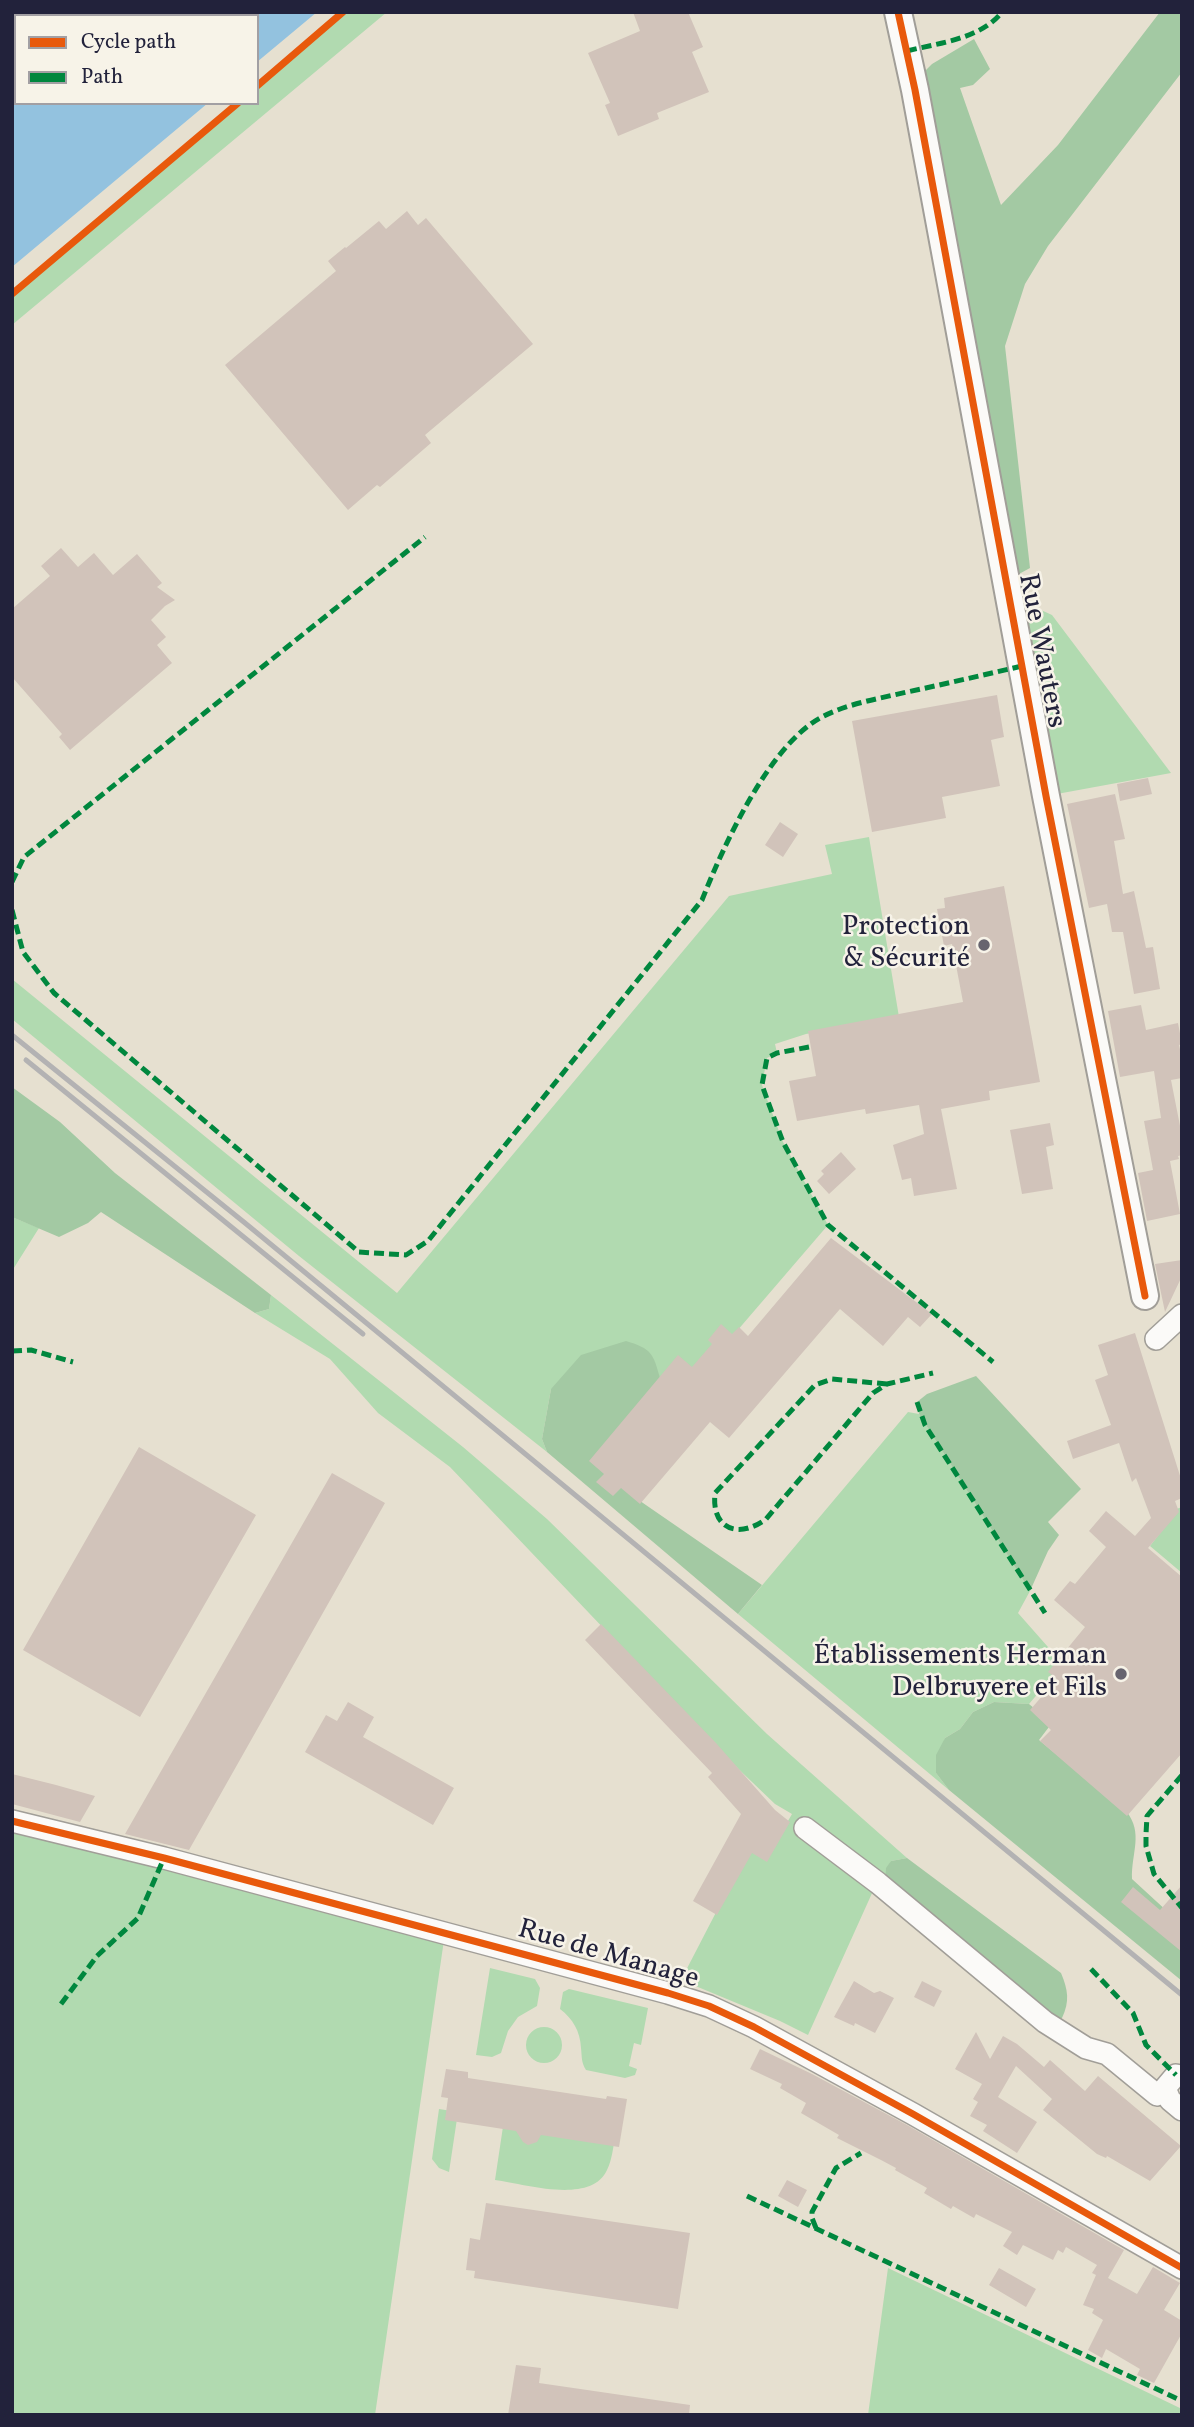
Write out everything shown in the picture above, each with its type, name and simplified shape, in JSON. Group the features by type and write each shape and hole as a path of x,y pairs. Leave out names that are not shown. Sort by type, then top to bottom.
{"street":[{"name":"Rue Wauters","path":"898,12 915,90 1046,796 1145,1296"},
{"path":"1156,1339 1182,1315"},
{"name":"Rue de Manage","path":"12,1821 178,1861 709,2006 754,2026 913,2114 1182,2268"},
{"path":"805,1828 878,1882 1045,2022 1086,2049 1107,2054 1157,2095"},
{"path":"1182,2076 1176,2075 1165,2088 1170,2100 1182,2110"}],"green space":[{"path":"12,12 27,12 28,14 14,14 12,80"},
{"path":"27,12 91,12 89,14"},
{"path":"343,12 387,12 12,325 12,296 236,105 259,105 259,84"},
{"path":"1160,12 1182,12 1182,72 1048,246 1025,284 1005,346 1030,568 1006,581 924,72 932,64 974,39 990,69 973,85 960,88 1001,205 1058,145"},
{"path":"1008,595 1052,615 1171,773 1046,796"},
{"path":"869,837 899,1017 806,1034 775,1044 777,1053 767,1058 762,1085 783,1142 828,1225 700,1374 551,1389 542,1439 547,1452 299,1256 12,1019 12,979 397,1293 729,896 832,874 825,845"},
{"path":"12,1087 60,1122 115,1173 271,1295 269,1309 255,1313 101,1212 88,1223 59,1237 12,1217"},
{"path":"12,1217 39,1228 12,1271"},
{"path":"271,1295 463,1447 547,1519 767,1734 907,1858 891,1861 885,1888 873,1891 808,2035 681,1980 755,1837 773,1847 792,1814 775,1804 728,1759 450,1467 378,1413 330,1359 255,1313 269,1309"},
{"path":"626,1341 650,1353 660,1378 592,1462 643,1503 762,1585 738,1614 547,1452 542,1439 551,1389 581,1355"},
{"path":"976,1376 1081,1489 1048,1522 1059,1535 1048,1551 1030,1591 919,1414 917,1402 927,1394"},
{"path":"908,1412 919,1414 1030,1591 1018,1613 1063,1664 1029,1704 994,1702 973,1712 960,1729 945,1738 936,1773 949,1790 738,1614"},
{"path":"1182,1507 1182,1573 1150,1546 1169,1521 1168,1512"},
{"path":"994,1702 1029,1704 1052,1723 1039,1740 1126,1811 1136,1835 1132,1879 1181,1924 1182,1981 949,1790 936,1773 936,1755 945,1738 960,1729 973,1712"},
{"path":"12,1821 445,1933 375,2415 12,2415"},
{"path":"907,1858 1061,1973 1067,1996 1062,2018 1045,2022 885,1888 886,1868 891,1861"},
{"path":"490,1968 535,1979 540,1988 537,2006 518,2017 508,2031 501,2053 492,2057 476,2055"},
{"path":"569,1989 648,2008 641,2045 634,2043 629,2066 637,2069 635,2075 625,2078 586,2070 577,2031 569,2017 560,2009 563,1992"},
{"path":"544,2027 557,2032 562,2045 557,2058 544,2063 531,2058 526,2045 531,2032"},
{"path":"439,2109 458,2112 449,2172 439,2168 432,2159"},
{"path":"504,2120 532,2134 615,2137 607,2170 599,2181 572,2190 539,2188 495,2180"},
{"path":"888,2268 1182,2409 1182,2415 868,2415"}],"water":[{"path":"317,12 259,60 259,14 105,14"},
{"path":"14,92 14,105 206,105 12,267"}],"building":[{"path":"633,12 688,12 703,47 692,52 709,92 657,113 659,119 618,136 605,105 610,103 588,53 640,31"},
{"path":"407,211 418,225 426,218 533,344 425,435 431,443 380,487 377,485 348,510 225,365 336,271 328,261 379,221 386,229"},
{"path":"61,548 78,567 94,553 113,575 137,554 162,583 157,587 175,600 151,620 166,637 157,645 172,663 70,750 59,737 62,734 12,677 12,609 50,576 41,566"},
{"path":"997,695 1004,737 991,740 1000,786 942,797 946,818 872,832 852,721"},
{"path":"1148,778 1152,794 1120,801 1117,784"},
{"path":"1115,794 1125,839 1114,841 1123,894 1134,891 1146,948 1153,947 1160,989 1134,994 1123,932 1112,932 1107,904 1089,908 1067,804"},
{"path":"780,822 798,834 783,857 765,845"},
{"path":"1004,886 1040,1082 989,1091 990,1100 941,1109 957,1189 914,1196 911,1178 902,1180 893,1145 924,1134 919,1105 866,1114 865,1109 797,1121 789,1081 816,1076 808,1031 963,1002 952,944 944,946 937,909 945,908 944,898"},
{"path":"1141,1005 1146,1030 1178,1023 1182,1044 1179,1045 1182,1078 1171,1080 1182,1136 1182,1155 1178,1156 1179,1159 1170,1161 1180,1214 1147,1221 1138,1173 1153,1170 1144,1121 1161,1118 1154,1071 1120,1077 1108,1011"},
{"path":"1050,1123 1054,1145 1046,1147 1053,1189 1022,1194 1010,1130"},
{"path":"841,1152 856,1169 829,1194 817,1181 824,1174 821,1171"},
{"path":"831,1238 932,1314 920,1327 908,1317 883,1346 840,1309 729,1438 710,1422 640,1504 621,1488 613,1496 596,1482 604,1474 589,1461 678,1355 692,1367 712,1344 708,1340 721,1324 732,1334 739,1327 748,1336"},
{"path":"1182,1260 1182,1276 1165,1312 1155,1264"},
{"name":"Établissements Herman Delbruyere et Fils","path":"1135,1333 1182,1482 1182,1498 1175,1501 1179,1512 1148,1548 1182,1577 1182,1753 1127,1816 1040,1741 1051,1730 1030,1710 1057,1679 1048,1672 1085,1627 1054,1600 1070,1581 1075,1584 1106,1547 1089,1531 1106,1511 1135,1536 1151,1518 1136,1478 1132,1482 1119,1443 1073,1459 1067,1441 1111,1425 1095,1380 1108,1375 1098,1345"},
{"path":"139,1447 256,1515 140,1717 23,1650"},
{"path":"332,1473 385,1503 189,1850 125,1834"},
{"path":"601,1624 716,1743 775,1810 790,1822 767,1862 752,1853 717,1915 693,1901 741,1814 708,1777 712,1773 585,1640"},
{"path":"348,1702 374,1717 363,1737 454,1788 433,1825 305,1752 326,1715 337,1721"},
{"path":"12,1774 95,1796 80,1822 12,1804"},
{"path":"1182,1885 1182,1952 1121,1902 1133,1887 1160,1910"},
{"path":"854,1981 874,1993 880,1991 894,1998 875,2033 834,2017"},
{"path":"922,1981 942,1991 934,2007 914,1997"},
{"path":"976,2032 990,2059 1003,2036 1044,2067 1050,2060 1085,2091 1098,2076 1181,2146 1150,2181 1107,2156 1106,2158 1097,2154 1043,2110 1052,2099 1016,2066 998,2097 1037,2122 1017,2153 983,2131 987,2125 970,2116 978,2102 973,2099 982,2084 955,2069"},
{"path":"760,2049 907,2125 1124,2250 1108,2278 1137,2294 1153,2267 1180,2283 1164,2310 1182,2321 1182,2333 1154,2383 1137,2375 1140,2369 1106,2349 1102,2358 1088,2350 1103,2320 1092,2313 1094,2309 1083,2305 1096,2275 1092,2273 1097,2265 1066,2247 1063,2253 1058,2250 1053,2260 1023,2245 1017,2255 1003,2246 1012,2232 976,2214 974,2218 953,2206 951,2209 924,2193 927,2188 895,2170 896,2168 837,2138 839,2135 801,2113 806,2103 780,2088 782,2084 750,2069"},
{"path":"446,2069 468,2072 468,2078 606,2099 607,2096 627,2099 619,2147 541,2135 537,2142 528,2145 516,2131 445,2120 448,2098 441,2097"},
{"path":"787,2180 807,2190 798,2207 778,2196"},
{"path":"486,2203 690,2233 678,2309 474,2278 475,2271 466,2270 470,2238 480,2240"},
{"path":"999,2268 1036,2289 1026,2307 989,2285"},
{"path":"516,2365 541,2368 539,2383 690,2405 689,2415 508,2415"}],"railway":[{"path":"12,1035 245,1223 1182,1995"},
{"path":"26,1060 363,1334"}],"marked path":[{"path":"907,51 971,34 993,21 1002,12"},
{"path":"12,882 24,857 425,537"},
{"path":"12,910 23,952 54,993 359,1252 406,1255 428,1241 702,900 749,800 765,774 801,732 820,718 851,705 1022,666"},
{"path":"809,1047 777,1053 767,1058 762,1085 783,1142 828,1225 993,1362"},
{"path":"12,1351 31,1350 73,1362"},
{"path":"887,1384 832,1379 815,1385 715,1493 717,1515 722,1523 729,1527 746,1529 766,1519 873,1393 887,1384 933,1373"},
{"path":"917,1402 925,1425 1045,1613"},
{"path":"1182,1775 1147,1816 1146,1834 1146,1846 1154,1874 1182,1908"},
{"path":"61,2004 97,1956 138,1918 164,1858"},
{"path":"1091,1969 1133,2013 1146,2045 1176,2075"},
{"path":"816,2228 812,2212 836,2168 861,2153"},
{"path":"747,2196 1182,2401"}],"cycle path":[{"path":"259,84 343,12"},
{"path":"898,12 915,90 1046,796 1145,1296"},
{"path":"12,294 236,105"},
{"path":"12,1821 164,1858 709,2006 754,2027 913,2114 1182,2268"}],"place":[{"name":"Protection & Sécurité","path":"984,945"},
{"name":"Établissements Herman Delbruyere et Fils","path":"1121,1674"}]}
